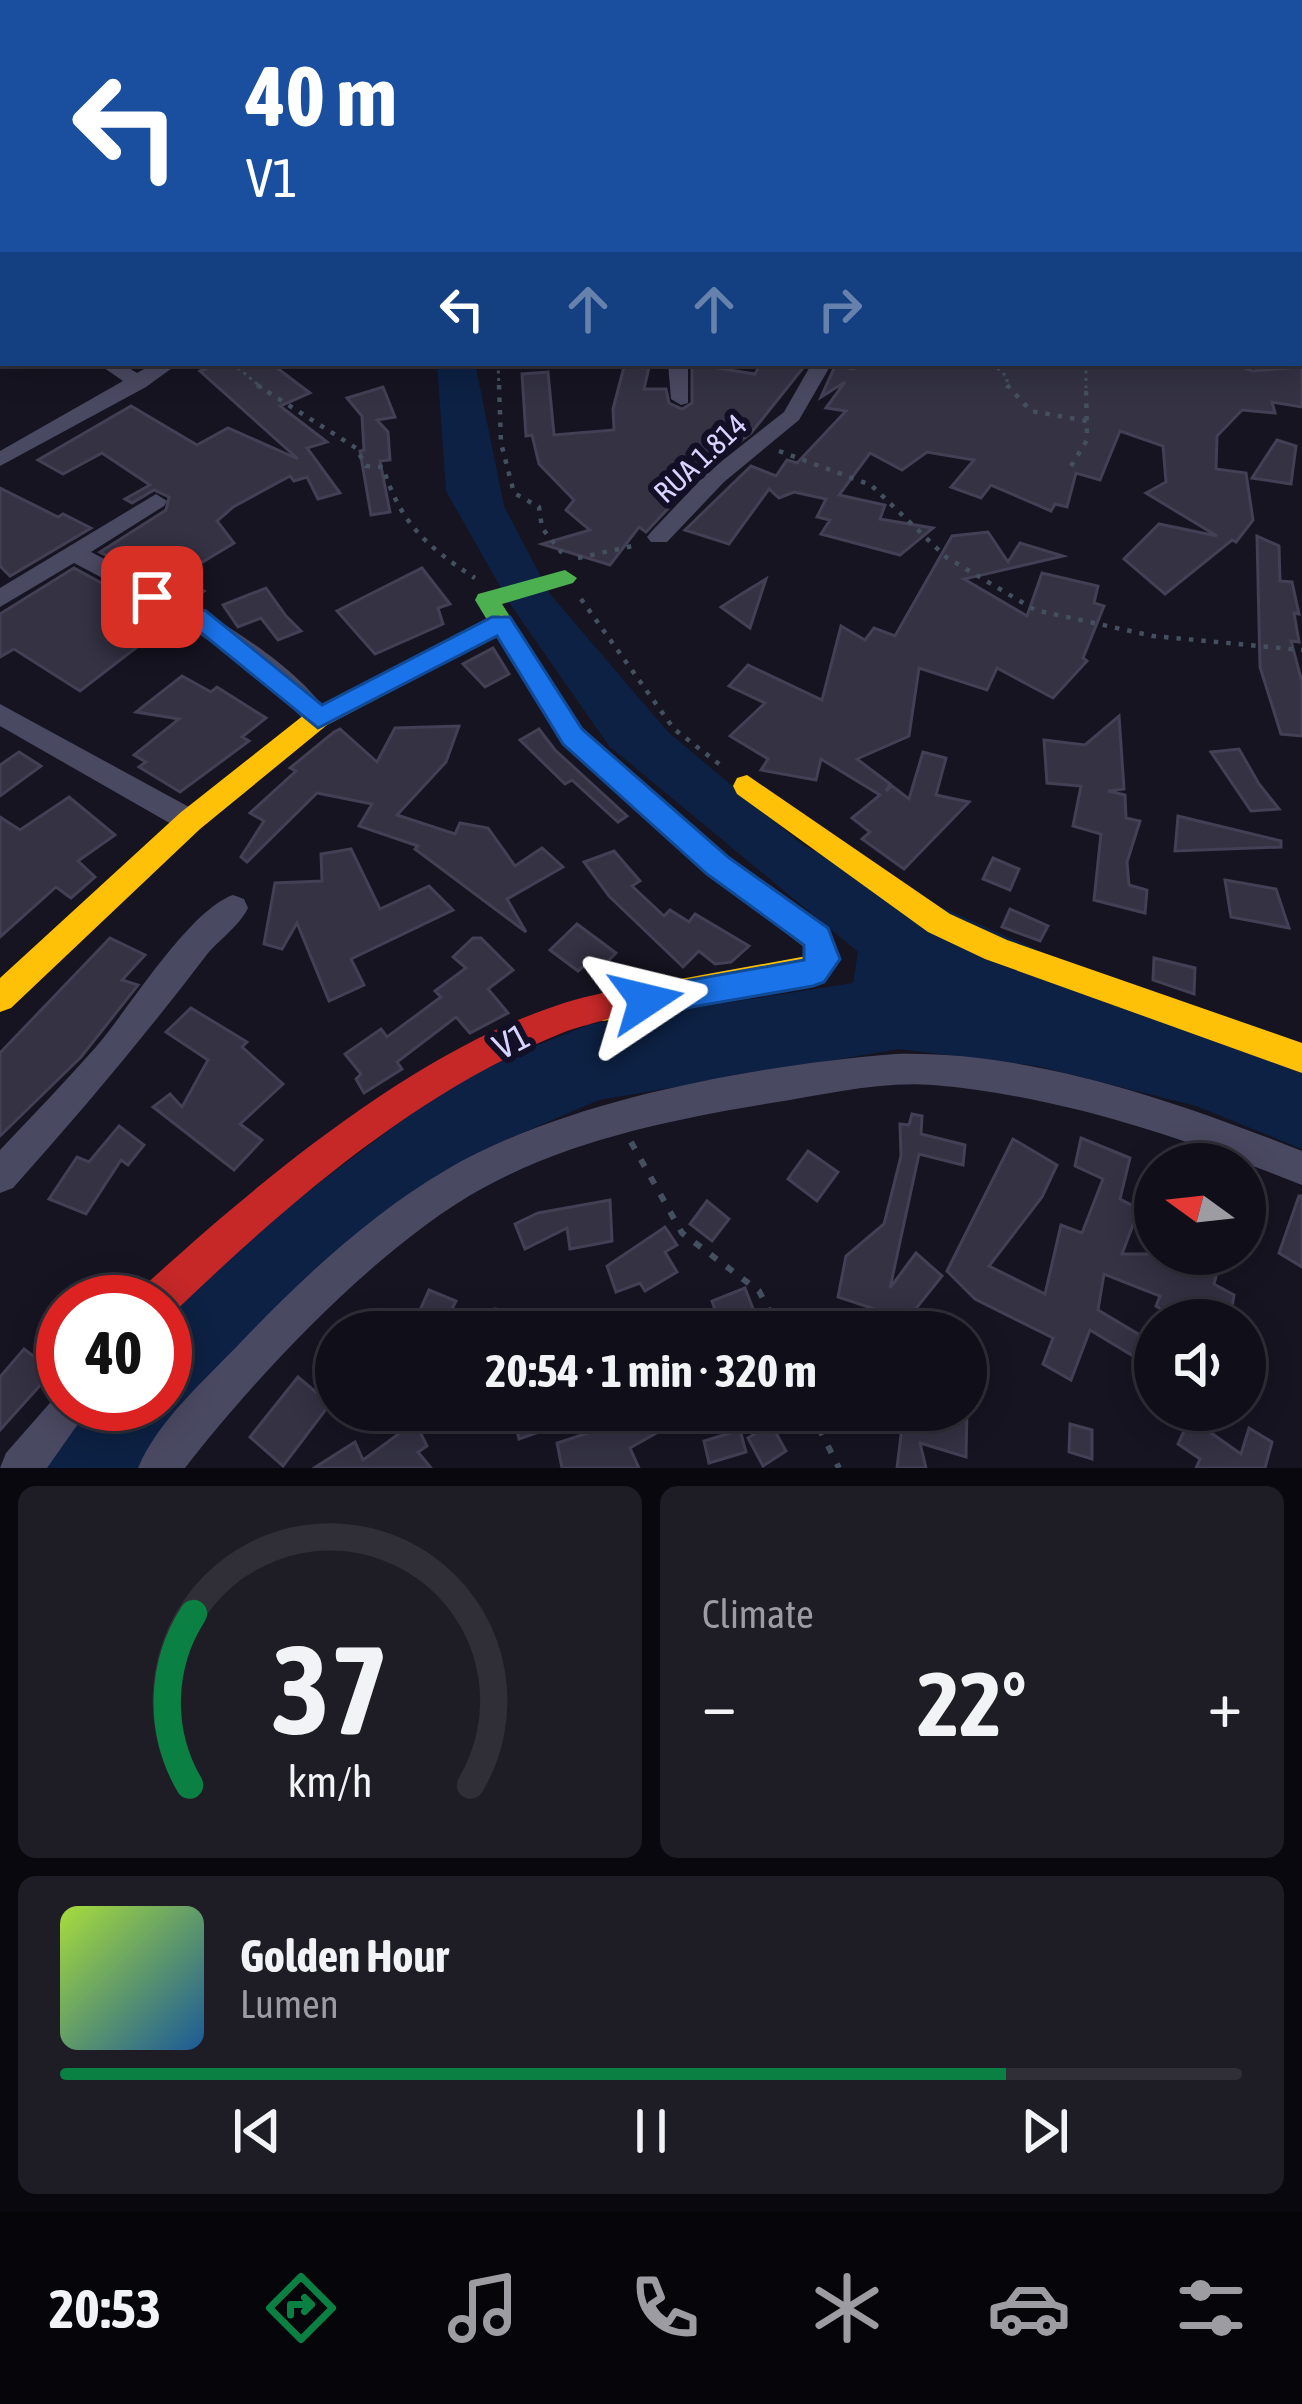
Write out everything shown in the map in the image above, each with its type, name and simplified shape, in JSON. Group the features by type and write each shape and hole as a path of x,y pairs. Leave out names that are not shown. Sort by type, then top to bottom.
{"street":[{"path":"112,366 139,383"},
{"path":"0,460 164,366"},
{"path":"678,366 681,399"},
{"name":"RUA 1.814","path":"659,537 756,442 792,416 820,366"},
{"path":"0,599 156,501"},
{"path":"74,553 197,616 290,688 318,718"},
{"path":"2,992 190,820 318,718 493,600 556,574"},
{"name":"V1","path":"184,1275 265,1198 406,1097 562,1014 813,972 824,959 817,938 717,866 572,736 493,600"},
{"path":"0,714 190,820"},
{"path":"747,786 939,923 996,950 1302,1058"},
{"path":"0,1176 110,1055 204,934 233,908"},
{"path":"159,1468 225,1382 298,1307 415,1214 481,1170 619,1120 728,1094 929,1069 1040,1084 1231,1138 1302,1168"},
{"path":"21,1468 50,1431"}],"path":[{"path":"235,366 356,448 357,459 366,466 383,467 398,519 493,600"},
{"path":"995,366 1006,377 1006,388 1031,412 1087,421"},
{"path":"1071,466 1087,440 1086,366"},
{"path":"756,442 871,485 946,556 1035,610 1153,636 1302,650"},
{"path":"556,574 659,537"},
{"path":"619,1120 682,1233 759,1292 769,1311"},
{"path":"820,1431 839,1468"}],"water":[{"path":"437,366 476,366 504,506 550,594 668,732 804,846 1302,1068 1302,1149 1196,1106 1037,1066 899,1049 599,1100 489,1147 316,1273 192,1414 192,1288 213,1263 462,1075 591,1024 853,983 858,952 609,746 510,604 446,491"},
{"path":"71,1431 177,1431 144,1468 39,1468"}],"building":[{"path":"214,366 274,366 310,393 280,406 327,442 307,448 340,493 318,499 307,477 294,481 290,476 233,507 217,521 234,543 176,578 204,591 192,600 100,552 166,510 169,497 154,490 132,503 125,499 150,485 102,453 63,474 38,460 131,406 197,445 228,428 298,459 200,371"},
{"path":"624,366 649,366 644,389 666,389 669,403 682,409 692,403 692,366 755,374 759,366 805,366 751,433 705,469 646,532 639,527 610,565 542,544 590,530 566,510 574,500 539,464 532,435 526,436 522,374 548,372 554,435 614,430 613,409"},
{"path":"835,366 1239,366 1252,371 1302,367 1302,407 1272,402 1275,413 1242,410 1217,436 1216,469 1246,473 1253,520 1236,542 1232,540 1165,594 1124,559 1159,524 1217,536 1146,493 1166,482 1163,446 1120,431 1100,480 1076,473 1067,507 1055,504 1051,511 991,485 981,498 951,487 974,460 927,452 902,470 870,453 839,495 885,505 880,519 933,528 900,555 821,534 830,520 817,517 826,499 794,492 779,498 769,489 729,544 685,530 751,466 776,476 787,460 797,463 846,411 826,408 845,382 821,397"},
{"path":"383,387 395,417 377,420 388,432 390,460 380,461 390,512 371,515 360,451 364,450 362,416 347,398"},
{"path":"1277,440 1296,446 1291,484 1252,478"},
{"path":"0,488 91,528 10,576 0,566"},
{"path":"988,532 1008,562 1020,543 1063,556 964,579 1027,616 1042,573 1098,586 1094,603 1104,606 1083,658 1087,661 1053,698 997,668 987,690 919,668 909,736 857,759 890,784 886,791 892,786 909,799 923,752 946,758 936,795 969,802 904,869 862,839 870,832 852,818 880,795 821,759 816,780 761,770 768,759 730,736 765,703 729,686 748,665 822,700 841,626 865,640 874,628 895,636 952,536"},
{"path":"1257,536 1279,546 1280,581 1292,582 1299,614 1294,613 1299,642 1291,641 1302,682 1302,736 1281,734 1260,667"},
{"path":"74,568 164,617 142,633 150,637 80,691 14,649 0,657 0,614"},
{"path":"422,568 450,604 438,608 443,624 375,654 337,611"},
{"path":"766,579 750,628 721,607 743,593"},
{"path":"266,588 301,631 278,640 261,618 238,627 223,605"},
{"path":"493,648 509,674 485,687 463,664"},
{"path":"182,676 211,692 217,687 266,718 242,737 249,741 180,792 139,767 146,762 134,755 179,719 136,712"},
{"path":"1119,716 1124,789 1108,791 1125,795 1126,818 1140,821 1127,862 1129,885 1147,890 1145,913 1094,900 1101,834 1073,826 1081,786 1047,783 1044,740 1085,745"},
{"path":"459,726 446,762 397,815 455,834 460,823 488,828 515,866 542,848 563,867 507,899 526,932 415,849 418,846 359,826 372,804 317,793 247,862 241,857 264,821 250,813 296,771 290,768 334,732 340,729 377,762 395,728"},
{"path":"539,729 555,750 627,816 618,822 572,780 565,784 520,740"},
{"path":"1239,749 1279,809 1251,811 1211,752"},
{"path":"19,752 41,766 0,796 0,765"},
{"path":"69,797 115,835 78,861 95,877 71,898 56,887 0,937 0,817 20,830"},
{"path":"1178,816 1281,841 1281,847 1175,851"},
{"path":"351,849 380,909 429,886 453,910 351,959 364,985 329,1001 297,923 282,949 264,944 275,883 322,881 321,854"},
{"path":"614,851 640,881 632,886 664,916 670,910 689,922 695,914 749,946 731,962 715,964 699,951 683,967 609,896 584,862"},
{"path":"993,858 1019,869 1010,890 983,879"},
{"path":"1225,880 1276,889 1289,928 1231,917"},
{"path":"1010,909 1048,926 1040,941 1002,927"},
{"path":"577,924 616,953 597,972 586,964 578,971 550,950"},
{"path":"110,938 145,955 122,980 138,985 81,1057 0,1136 0,1053"},
{"path":"473,938 481,938 513,970 488,989 508,1013 470,1033 456,1017 397,1062 402,1069 364,1093 356,1079 361,1074 345,1054 381,1029 387,1037 441,997 435,991 466,968 453,957"},
{"path":"1154,958 1195,968 1194,994 1153,980"},
{"path":"191,1008 247,1042 242,1047 283,1084 240,1124 262,1140 234,1170 153,1107 170,1094 182,1107 208,1060 166,1032"},
{"path":"912,1114 922,1116 921,1134 965,1145 963,1165 919,1154 890,1288 916,1253 942,1276 914,1311 881,1311 838,1297 846,1256 884,1224 901,1156 900,1124 909,1125"},
{"path":"119,1126 144,1145 128,1165 121,1160 86,1214 49,1199 77,1157 89,1162"},
{"path":"1081,1138 1130,1158 1120,1199 1134,1206 1134,1222 1122,1254 1134,1254 1134,1275 1216,1275 1214,1284 1234,1295 1233,1299 1159,1299 1104,1274 1098,1310 1134,1331 1134,1357 1090,1330 1071,1380 1043,1364 1053,1338 975,1299 947,1271 1013,1139 1057,1165 1042,1197 989,1266 1045,1294 1061,1225 1082,1233 1103,1179 1075,1166"},
{"path":"808,1151 838,1172 817,1201 788,1179"},
{"path":"1302,1196 1302,1267 1279,1253"},
{"path":"610,1200 612,1241 570,1249 567,1228 525,1249 515,1224 538,1213"},
{"path":"707,1201 729,1219 712,1241 690,1224"},
{"path":"665,1227 677,1245 665,1252 677,1272 645,1291 640,1283 616,1292 607,1266"},
{"path":"745,1288 754,1311 716,1311 712,1301"},
{"path":"429,1290 456,1301 451,1311 420,1311"},
{"path":"24,1349 36,1358 36,1390 0,1430 0,1377"},
{"path":"298,1377 315,1391 315,1424 283,1466 250,1437"},
{"path":"1070,1424 1092,1430 1092,1459 1069,1452"},
{"path":"403,1431 420,1431 427,1446 418,1452 431,1468 314,1468 355,1442 363,1460"},
{"path":"517,1431 542,1431 519,1439"},
{"path":"594,1431 660,1431 630,1448 639,1468 562,1468 557,1443"},
{"path":"740,1431 746,1452 709,1463 704,1441"},
{"path":"760,1431 775,1431 786,1451 763,1466 748,1438"},
{"path":"901,1431 967,1431 966,1457 920,1443 926,1468 897,1468"},
{"path":"1184,1431 1208,1431 1241,1454 1248,1431 1272,1442 1265,1468 1196,1468 1200,1459 1178,1444"}],"traffic: fast":[{"path":"565,578 487,600 572,737 687,840"}],"traffic: slow":[{"path":"0,998 190,821 318,718 501,623"},
{"path":"747,786 939,923 996,950 1302,1058"},
{"path":"603,1007 813,972 824,959 816,938 687,840"}],"traffic: jam":[{"path":"185,1275 270,1200 388,1112 523,1035 569,1015 603,1007"}],"route":[{"path":"152,597 197,616 290,688 318,718 501,623 572,736 717,866 817,938 824,959 813,972 646,1000"}]}
